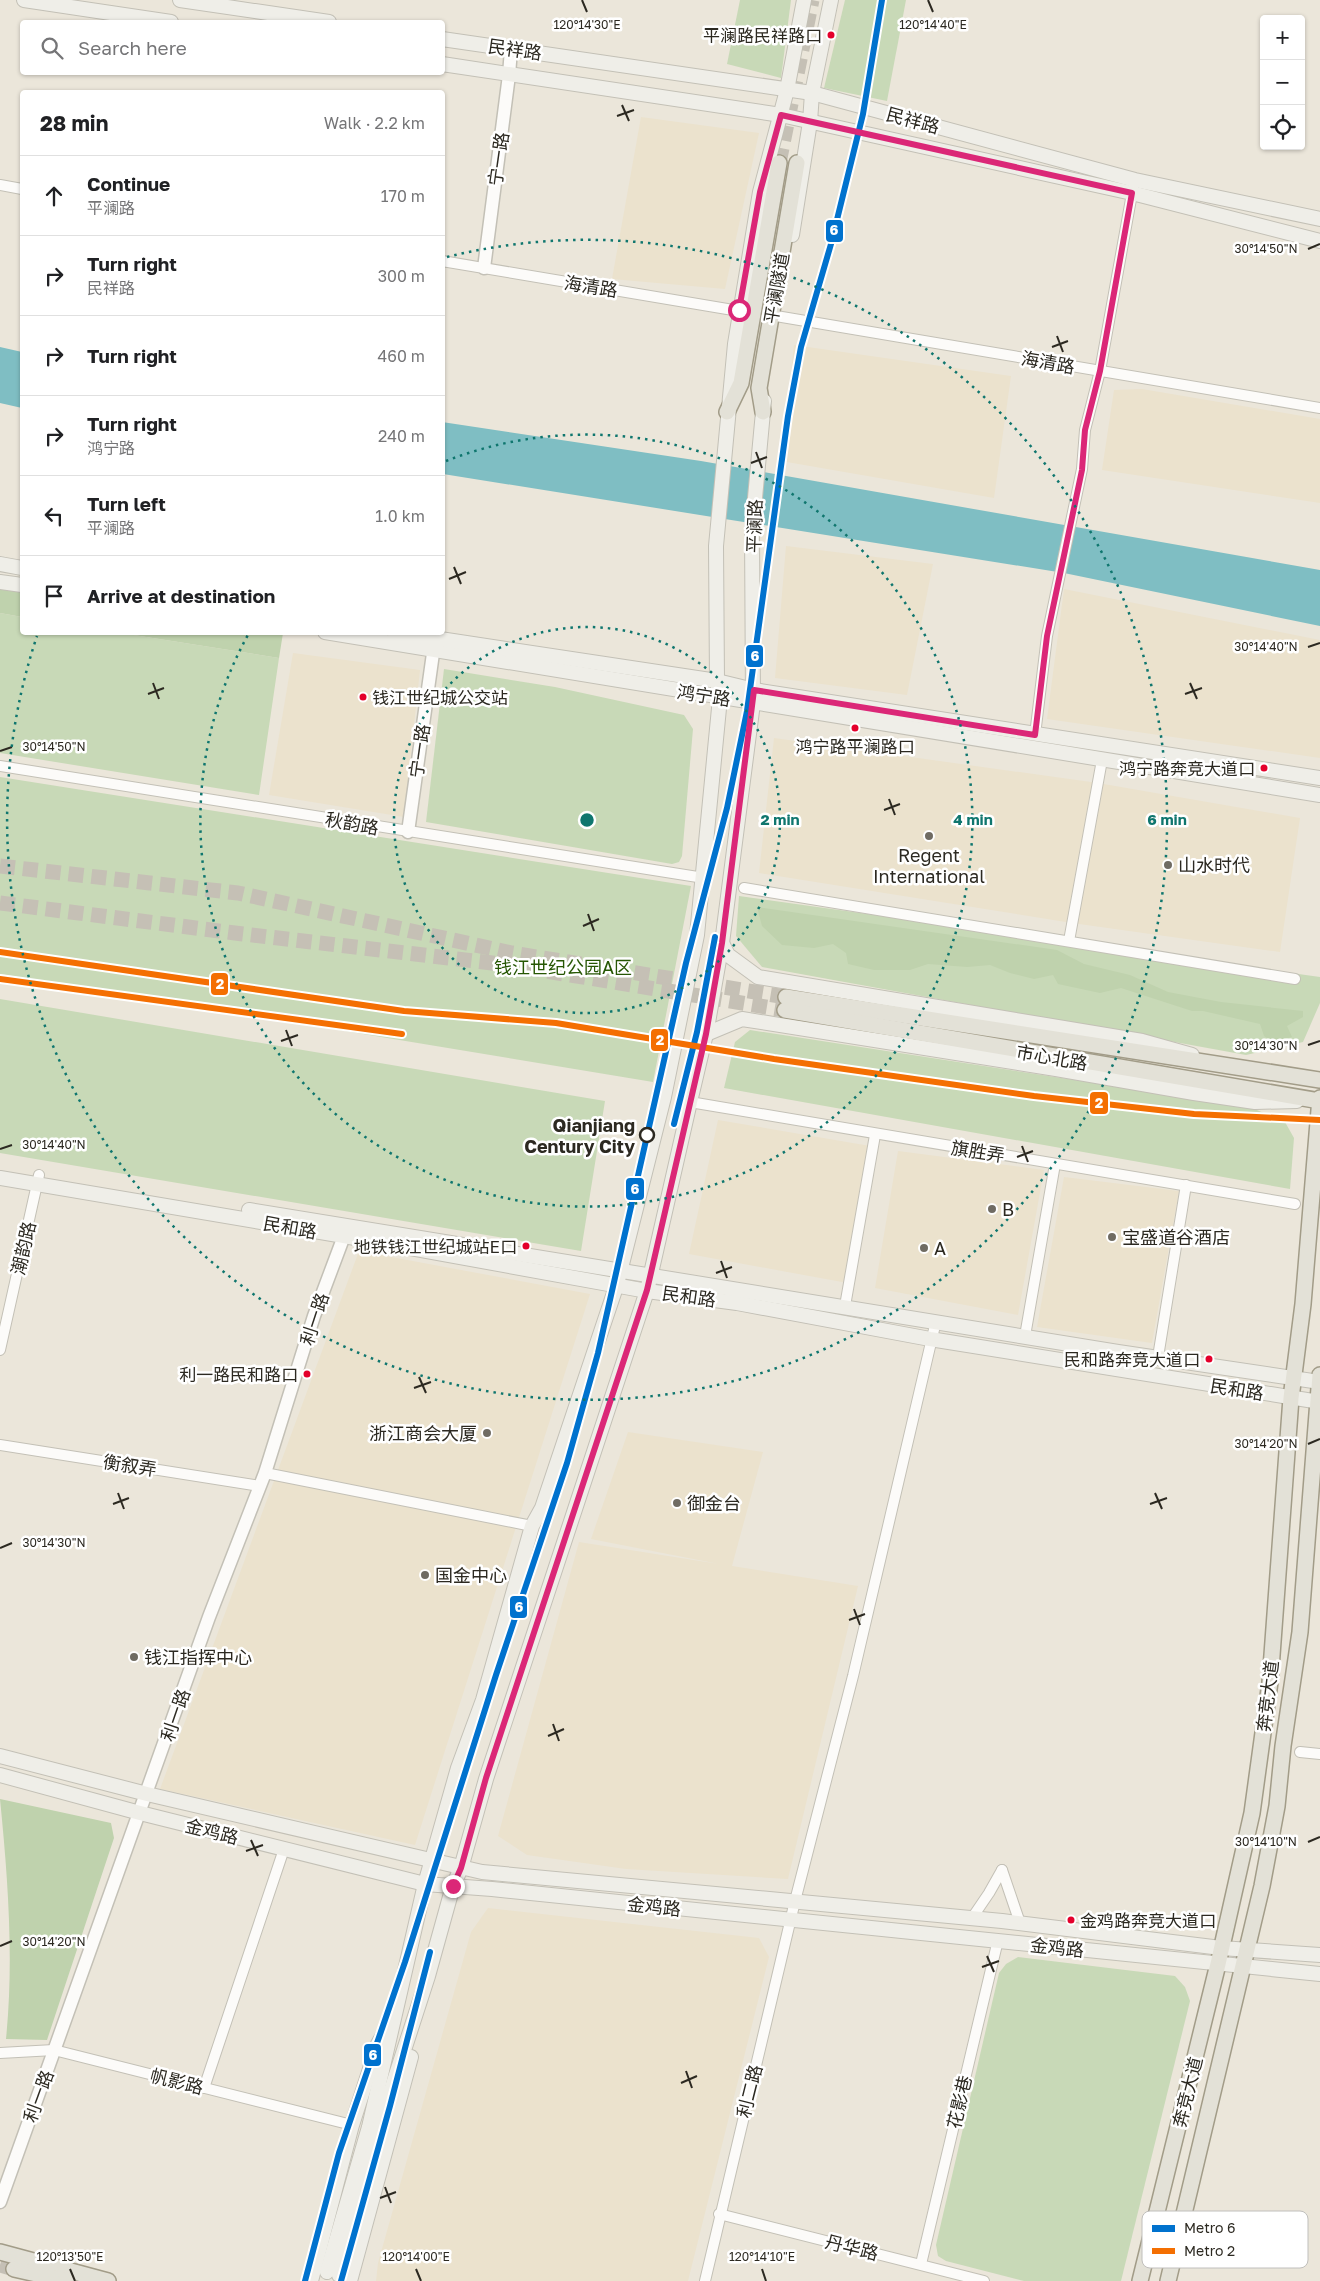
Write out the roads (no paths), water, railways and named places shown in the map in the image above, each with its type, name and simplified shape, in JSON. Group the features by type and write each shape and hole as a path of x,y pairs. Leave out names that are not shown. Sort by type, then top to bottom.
{"main road":[{"path":"24,0 159,20"},
{"path":"180,0 316,20"},
{"name":"平澜路","path":"393,2018 425,1884 458,1768 483,1700 532,1526 542,1508 618,1277 678,1036 697,935 720,698 717,681 716,546 724,448 739,310 760,192 787,90 804,0"},
{"name":"平澜路","path":"338,2276 384,2112 458,1886 461,1868 486,1778 647,1290 706,1034 722,943 754,697 752,530 763,412 776,316 799,198 810,122 812,93 831,0"},
{"name":"民祥路","path":"445,39 812,93 1320,241"},
{"name":"民祥路","path":"445,64 781,115 1134,186 1320,219"},
{"name":"平澜隧道","path":"728,412 741,383 779,163"},
{"name":"平澜隧道","path":"763,412 759,388 797,163"},
{"path":"0,564 20,568"},
{"path":"0,582 20,585"},
{"name":"鸿宁路","path":"352,635 717,681 754,697 1102,760 1320,795"},
{"name":"鸿宁路","path":"404,635 434,644 720,698 754,697 1035,735 1320,778"},
{"path":"722,943 728,955 758,977 1142,1041 1244,1068"},
{"name":"市心北路","path":"1320,1080 785,1004 1320,1100"},
{"path":"706,1034 742,1019 1256,1102 1320,1100"},
{"name":"奔竞大道","path":"1157,2211 1218,1964 1252,1812 1270,1682 1291,1398 1295,1377 1320,1100"},
{"name":"民和路","path":"0,1169 38,1180"},
{"name":"民和路","path":"0,1178 38,1180 618,1277 650,1275 1158,1358 1320,1382"},
{"name":"民和路","path":"618,1277 647,1290 738,1302 930,1339 1319,1402"},
{"name":"奔竞大道","path":"1185,2211 1247,1950 1278,1806 1283,1746 1300,1632 1320,1375"},
{"name":"金鸡路","path":"0,1756 147,1794 482,1872 972,1918 1221,1948 1320,1956"},
{"name":"金鸡路","path":"0,1775 140,1813 425,1884 998,1940 1320,1974"},
{"path":"311,2281 352,2125 378,2044 393,2018"},
{"path":"338,2276 369,2127 390,2044 393,2018"},
{"path":"0,2252 108,2281"},
{"name":"奔竞大道","path":"1140,2281 1143,2268"},
{"name":"奔竞大道","path":"1168,2281 1171,2268"},
{"path":"36,2281 14,2272 68,2281"}],"street":[{"name":"宁一路","path":"484,268 510,75 511,49"},
{"path":"0,185 20,189"},
{"path":"1035,735 1047,636 1082,470 1085,430 1100,371 1134,186"},
{"name":"海清路","path":"445,262 739,310"},
{"name":"海清路","path":"776,316 1320,408"},
{"name":"宁一路","path":"408,832 434,644"},
{"path":"1069,941 1102,760"},
{"name":"秋韵路","path":"0,766 704,878"},
{"path":"744,888 1295,979"},
{"name":"旗胜弄","path":"690,1102 875,1135 1295,1204"},
{"path":"845,1306 875,1135"},
{"path":"1025,1336 1055,1164"},
{"name":"潮韵路","path":"0,1350 38,1180"},
{"path":"1158,1358 1186,1186"},
{"name":"利一路","path":"0,2202 209,1617 265,1473 314,1316 345,1231"},
{"name":"利二路","path":"705,2281 795,1901 853,1676 930,1339 936,1321"},
{"name":"衡叙弄","path":"0,1445 260,1486"},
{"path":"265,1473 532,1526"},
{"path":"1300,1752 1320,1754"},
{"path":"204,2088 284,1849"},
{"path":"972,1918 989,1894 1002,1870 1020,1923"},
{"name":"花影巷","path":"921,2264 998,1940"},
{"name":"帆影路","path":"0,2053 54,2050 352,2125"},
{"name":"丹华路","path":"720,2214 984,2281"}],"water":[{"path":"0,347 20,352 20,408 0,403"},
{"path":"445,422 701,461 1320,570 1320,626 1064,573 445,474"}],"tunnel":[{"path":"779,163 812,0"},
{"path":"0,866 238,893 512,953 786,997"},
{"path":"0,903 509,965 785,1010"},
{"path":"0,2265 14,2269"}],"metro line":[{"name":"6","path":"305,2281 339,2153 405,1962 496,1675 567,1463 598,1353 686,963 727,808 747,711 788,416 801,347 831,244 863,114 882,0"},
{"name":"6","path":"674,1124 697,1032 715,937"},
{"name":"2","path":"0,952 404,1011 556,1023 774,1059 1034,1096 1194,1114 1320,1120"},
{"name":"2","path":"0,979 402,1034"},
{"name":"6","path":"341,2281 390,2106 430,1952"}],"place":[{"name":"平澜路民祥路口","path":"831,35"},
{"name":"钱江世纪城公交站","path":"363,697"},
{"name":"鸿宁路平澜路口","path":"855,728"},
{"name":"鸿宁路奔竞大道口","path":"1264,768"},
{"name":"Regent International","path":"929,836"},
{"name":"山水时代","path":"1168,865"},
{"name":"Qianjiang Century City","path":"647,1135"},
{"name":"B","path":"992,1209"},
{"name":"宝盛道谷酒店","path":"1112,1237"},
{"name":"地铁钱江世纪城站E口","path":"526,1246"},
{"name":"A","path":"924,1248"},
{"name":"民和路奔竞大道口","path":"1209,1359"},
{"name":"利一路民和路口","path":"307,1374"},
{"name":"浙江商会大厦","path":"487,1433"},
{"name":"御金台","path":"677,1503"},
{"name":"国金中心","path":"425,1575"},
{"name":"钱江指挥中心","path":"134,1657"},
{"name":"金鸡路奔竞大道口","path":"1071,1920"}],"park label":[{"name":"钱江世纪公园A区","path":"563,967"}]}
